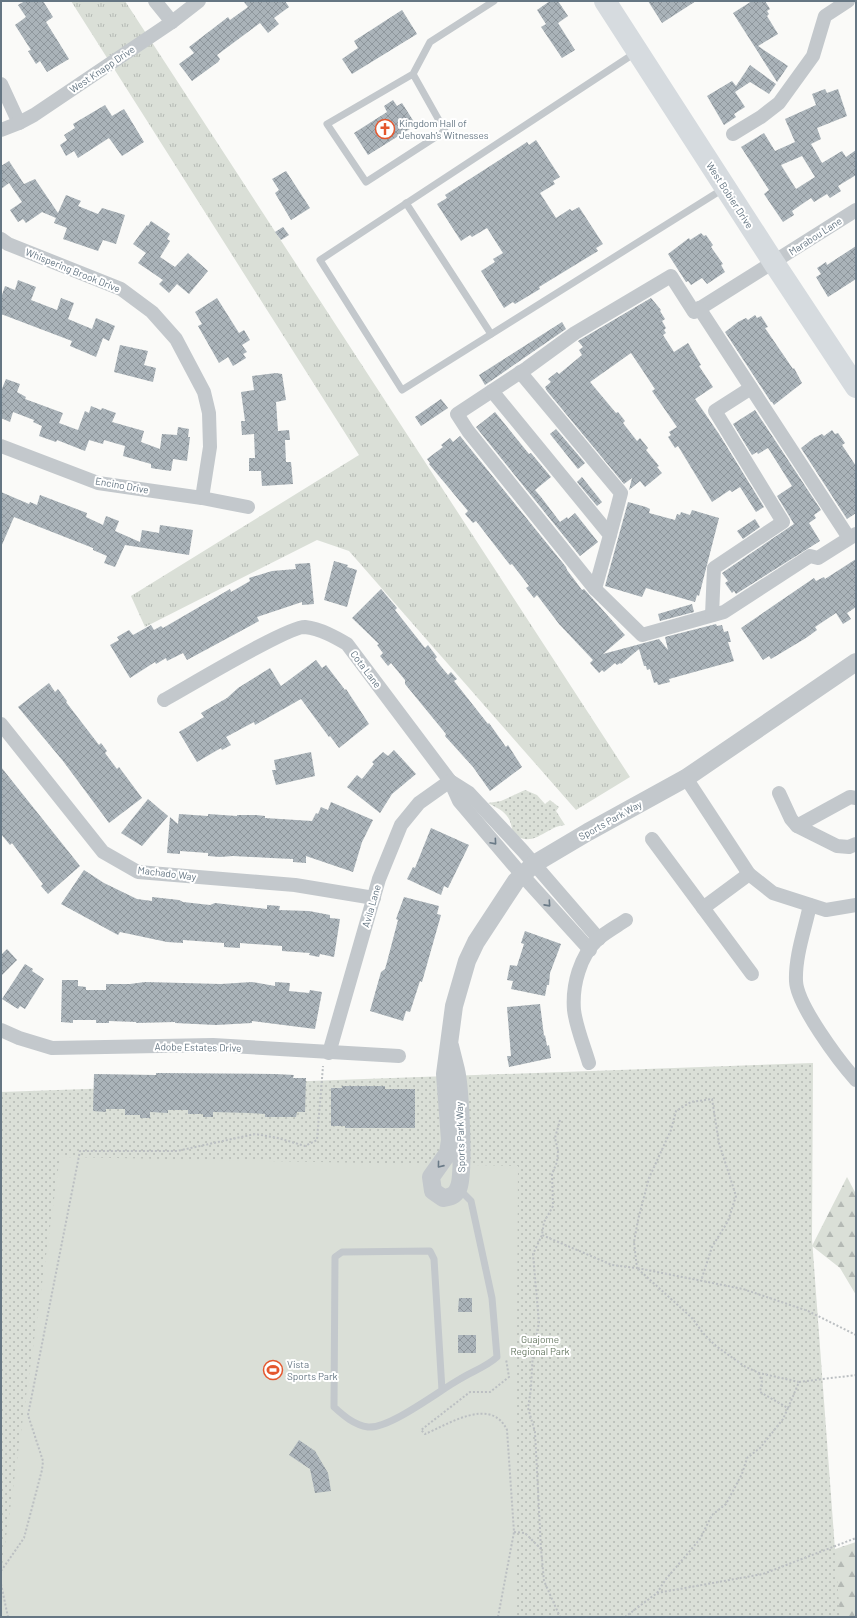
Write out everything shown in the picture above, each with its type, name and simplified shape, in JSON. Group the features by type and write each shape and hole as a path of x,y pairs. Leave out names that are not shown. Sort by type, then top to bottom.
{"main road":[{"name":"West Bobier Drive","path":"605,1 725,188 856,387"}],"street":[{"path":"155,1 172,22"},
{"name":"West Knapp Drive","path":"1,130 19,123 172,22 199,1"},
{"path":"733,134 762,116 779,103 813,56 824,16 848,1"},
{"path":"1,84 19,123"},
{"name":"Marabou Lane","path":"699,308 774,263 856,210"},
{"name":"Whispering Brook Drive","path":"1,239 8,244 121,289 152,312 176,339 204,392 209,413 210,447 202,498"},
{"path":"671,276 694,312 699,308 751,388 853,536 818,558 810,556 724,612 642,635 595,589 468,431 457,414 520,372 575,333 671,276"},
{"path":"520,372 621,493 595,589"},
{"path":"712,615 714,568 783,522 715,411 751,388"},
{"path":"492,391 610,535"},
{"name":"Encino Drive","path":"1,446 98,483 248,506"},
{"name":"Cota Lane","path":"164,700 280,635 304,627 332,635 348,644 450,781 469,794 528,870"},
{"name":"Sports Park Way","path":"450,1046 456,1071 461,1140 461,1179 455,1194 443,1198 437,1195 431,1184 431,1177 448,1152 450,1140 445,1074 450,1046 454,1006 467,961 491,917 516,881 528,870 588,832 686,778 856,662"},
{"name":"Machado Way","path":"1,724 104,852 138,872 295,885 374,898"},
{"path":"686,778 749,874 773,893 826,910 856,905"},
{"name":"Avila Lane","path":"326,1059 374,898 401,825 419,804 450,781"},
{"path":"779,792 791,819 797,826 837,846 849,847 856,844"},
{"path":"797,826 850,797 856,798"},
{"path":"652,838 752,974"},
{"path":"528,870 599,939"},
{"path":"528,870 590,950"},
{"path":"703,908 749,874"},
{"path":"810,905 797,966 798,988 808,1010 840,1061 856,1080"},
{"path":"589,1063 574,1011 574,991 579,968 599,939 626,920"},
{"name":"Adobe Estates Drive","path":"1,1030 19,1038 52,1048 213,1045 326,1059 399,1056"}],"lane":[{"path":"412,74 445,131 366,182 327,124 412,74 430,42 494,1"},
{"path":"637,51 320,260 402,390 725,188"},
{"path":"406,204 491,334"},
{"path":"442,1390 434,1259 430,1251 338,1253 335,1257 334,1407 347,1419 369,1427 396,1418 492,1362 497,1357 492,1298 471,1201 458,1189"}],"path":[{"path":"1,1571 24,1538 42,1470 43,1461 28,1415 80,1150 177,1151 255,1134 278,1138 305,1146 317,1140 326,1059"},
{"path":"701,1281 712,1247 728,1221 736,1196 719,1143 712,1100 691,1102 676,1111 671,1130 649,1178 638,1220 634,1242 637,1268 692,1318 703,1333 716,1346 744,1366 759,1373 799,1382 856,1374"},
{"path":"560,1120 555,1138 558,1151 557,1162 552,1174 553,1206 544,1222 542,1235 533,1254 539,1323 534,1350 528,1408 535,1432 544,1581 560,1617"},
{"path":"542,1235 612,1265 637,1268 743,1289 808,1311 856,1335"},
{"path":"497,1345 507,1362 509,1377 490,1392 470,1392 421,1430 425,1434 466,1416 482,1413 494,1416 503,1422 506,1430 514,1532 498,1617"},
{"path":"759,1373 762,1382 760,1392 788,1408"},
{"path":"625,1617 657,1593 666,1579 700,1539 712,1515 726,1504 742,1474 747,1458 760,1448 783,1418 799,1382"},
{"path":"514,1532 525,1533 541,1549"},
{"path":"657,1593 763,1574 856,1538"},
{"path":"1,1584 8,1617"}],"green space":[{"path":"71,1 125,1 630,777 576,810 349,551 317,540 145,627 131,596 359,455"},
{"path":"525,790 537,795 545,804 550,800 559,807 556,811 565,825 551,829 534,838 521,838 513,834 512,827 506,814 488,803 501,801"},
{"name":"Guajome Regional Park","path":"813,1063 812,1239 840,1617 1,1617 1,1092"},
{"name":"Vista Sports Park","path":"60,1157 518,1166 515,1617 1,1617 1,1573"},
{"path":"847,1177 856,1194 856,1295 840,1268 812,1246"},
{"path":"856,1542 856,1617 708,1617 782,1567"}],"building":[{"path":"25,1 43,1 53,17 46,22 69,59 47,72 40,61 36,64 28,51 31,50 15,25 26,17 18,5"},
{"path":"243,1 285,1 289,7 274,18 279,24 268,33 260,23 217,55 220,59 218,62 192,81 179,64 194,53 189,47 228,17 230,20 248,7"},
{"path":"550,1 558,1 568,16 558,23 575,50 562,58 541,27 546,24 537,10"},
{"path":"648,1 696,1 662,23"},
{"path":"752,1 765,1 770,9 767,11 769,14 767,16 778,34 758,46 788,66 777,82 733,13"},
{"path":"402,10 417,34 352,74 342,59 358,48 354,41"},
{"path":"750,65 776,84 769,94 750,82 735,92 745,107 734,114 736,117 724,125 707,96 732,81 736,86"},
{"path":"825,89 827,93 838,89 847,116 817,128 821,139 811,144 822,163 842,151 846,157 856,150 856,175 838,186 841,191 830,198 827,194 814,202 811,198 792,211 794,215 783,222 764,194 769,190 741,147 764,133 775,151 795,142 785,119 816,105 812,94","holes":["802,156 815,177 796,189 781,165"]},
{"name":"Kingdom Hall of Jehovah’s Witnesses","path":"393,100 397,106 402,103 416,125 368,155 354,133 387,112 384,106"},
{"path":"105,105 112,116 124,109 144,142 122,156 109,138 78,158 74,151 66,156 60,145 67,140 64,135 75,128 73,124"},
{"path":"536,140 560,177 553,181 555,184 540,193 556,218 570,209 572,211 579,207 603,244 596,248 598,251 539,287 540,289 515,304 513,302 504,308 481,271 495,262 493,259 503,253 487,228 472,237 470,235 461,241 437,204 447,198 445,195 527,142 529,145"},
{"path":"9,161 24,184 35,179 58,213 66,195 81,201 78,206 98,214 102,208 125,215 116,244 103,240 98,251 63,239 67,228 54,223 56,218 42,212 26,223 23,219 18,222 10,210 22,202 9,183 1,189 1,166"},
{"path":"286,171 310,208 291,220 275,193 279,190 272,179"},
{"path":"151,221 170,234 167,239 170,241 160,257 175,267 188,253 208,271 189,294 177,284 169,293 159,284 163,280 138,263 146,253 133,244"},
{"path":"283,227 289,235 281,240 275,232"},
{"path":"701,233 704,236 706,235 713,245 711,247 723,264 721,265 725,272 707,284 702,278 691,285 688,281 686,282 668,254 689,238 690,240"},
{"path":"856,246 856,279 828,297 816,277 821,274 817,268 826,262 827,265"},
{"path":"18,280 36,287 31,300 57,310 61,298 74,303 68,319 92,329 96,318 115,326 109,341 103,338 96,357 70,346 72,341 1,314 1,298 5,286 15,290"},
{"path":"217,298 239,333 244,330 250,340 242,345 247,352 243,354 246,358 233,366 228,357 219,363 198,326 202,324 195,312"},
{"path":"651,298 661,310 660,311 665,319 662,321 666,328 664,330 666,333 663,335 674,352 688,343 701,365 699,366 713,387 695,399 719,434 764,507 756,512 740,487 732,492 730,490 712,502 678,446 675,448 668,437 671,435 669,432 677,427 652,391 655,389 631,353 590,382 616,413 618,412 625,421 623,423 637,441 640,438 648,448 646,450 659,466 657,467 662,473 645,487 640,481 629,490 632,478 624,484 545,387 551,382 548,379 557,372 559,374 582,355 579,350 583,347 578,341"},
{"path":"755,315 757,318 761,316 768,327 765,328 793,369 794,368 802,383 774,405 725,332 738,322 746,318 748,320"},
{"path":"562,322 566,329 485,385 479,375"},
{"path":"120,345 148,351 144,365 156,368 153,382 114,372"},
{"path":"276,373 282,374 286,400 276,402 278,431 289,430 290,440 285,440 286,462 291,462 293,484 262,486 261,471 249,471 249,458 255,458 254,434 242,435 241,421 245,421 241,392 254,390 252,376"},
{"path":"6,379 20,384 17,392 26,397 25,399 63,413 59,423 78,430 85,411 89,413 91,406 116,413 112,422 144,431 141,442 160,449 162,434 177,435 178,427 189,429 188,437 190,437 187,461 173,459 171,471 151,468 151,464 123,456 125,446 104,440 103,444 89,440 85,451 57,440 56,442 39,436 42,426 33,422 34,420 13,412 10,422 1,418 1,391"},
{"path":"441,399 448,408 421,426 415,417"},
{"path":"755,410 821,510 814,515 816,518 809,523 820,541 736,594 734,591 732,593 725,583 728,581 722,573 794,524 777,496 792,486 768,448 758,454 757,452 752,455 733,424"},
{"path":"495,412 529,454 531,453 551,477 535,490 560,522 567,517 568,519 575,513 598,542 580,556 476,427"},
{"path":"556,429 585,463 578,469 550,434"},
{"path":"832,430 835,434 838,433 845,443 842,445 856,466 856,513 847,519 801,448 814,438 822,434 824,436"},
{"path":"460,436 566,567 582,590 584,589 625,635 603,654 659,639 668,650 665,637 716,624 717,626 722,625 724,632 728,631 731,642 728,642 734,661 669,679 670,682 658,685 657,682 654,683 650,669 647,670 646,666 644,666 639,649 621,664 620,663 617,665 615,663 604,672 602,670 599,673 590,663 593,660 559,624 537,595 534,598 526,588 529,586 512,564 510,565 476,521 473,523 465,514 468,511 429,464 430,463 427,459 443,447 441,445 450,438 453,442"},
{"path":"582,477 602,502 597,506 577,482"},
{"path":"1,492 29,504 30,502 37,505 40,495 87,513 86,517 103,525 106,516 119,521 115,531 140,542 142,530 159,533 160,525 193,530 189,555 125,545 115,567 104,563 107,556 93,550 93,548 14,517 1,547"},
{"path":"628,502 650,509 649,513 675,520 677,514 680,515 681,512 690,515 692,510 719,518 699,596 697,595 695,602 646,588 642,597 605,586"},
{"path":"755,519 760,527 743,539 737,531"},
{"path":"856,559 856,607 847,613 851,619 843,624 836,613 815,627 817,630 806,638 771,659 769,656 763,660 741,628 814,578 816,581 824,577 825,579"},
{"path":"334,561 348,565 347,567 357,570 347,607 324,600"},
{"path":"310,563 314,604 302,605 302,602 257,617 259,621 187,660 183,653 167,661 166,658 156,664 155,662 130,678 110,645 119,640 117,637 129,630 133,635 151,625 154,630 161,626 163,628 230,589 231,592 250,581 249,578 272,571 296,569 295,564"},
{"path":"381,589 397,608 395,610 425,648 428,645 437,657 435,659 448,675 451,672 457,679 454,681 488,724 489,723 506,747 508,745 522,767 490,791 473,767 445,736 446,734 405,684 405,680 391,663 388,666 380,656 383,653 377,645 379,644 352,618"},
{"path":"692,604 694,612 660,621 658,614"},
{"path":"316,660 322,668 326,665 345,690 346,689 369,724 339,748 301,699 255,725 254,722 226,737 231,745 222,750 221,748 197,762 179,732 204,717 201,713 227,698 238,688 270,668 281,686"},
{"path":"49,683 55,692 58,689 67,701 66,702 99,745 101,743 107,751 105,753 117,769 119,767 142,798 109,823 63,761 18,707"},
{"path":"394,750 416,774 392,794 380,813 347,787 357,775 362,779 374,764 372,762 383,752 388,756"},
{"path":"311,752 315,776 276,785 272,770 276,770 274,760"},
{"path":"1,767 80,866 48,894 41,886 43,884 12,843 10,845 1,834"},
{"path":"148,799 168,816 142,846 121,833"},
{"path":"331,802 373,820 362,842 353,872 306,856 306,863 293,862 293,859 233,856 220,857 208,856 208,853 180,851 180,854 167,853 170,817 178,824 179,814 208,816 208,814 237,816 256,815 265,816 265,818 312,821 316,813 318,814 321,807 328,810"},
{"path":"431,828 469,845 448,888 444,886 441,895 407,879 413,867 415,868"},
{"path":"84,870 104,883 137,899 152,901 152,897 210,905 215,903 267,909 267,905 280,906 279,910 309,911 330,915 330,918 340,919 334,957 320,954 319,957 309,955 310,953 282,951 282,946 240,943 240,948 224,947 224,943 183,940 183,943 167,942 120,932 118,935 61,904"},
{"path":"404,897 439,906 437,914 441,915 422,982 420,981 410,1012 406,1011 403,1021 370,1011 381,972 385,969 398,920 396,919"},
{"path":"525,931 561,944 550,973 549,985 547,985 545,996 511,989 513,981 507,980 510,965 517,966 524,944 521,943"},
{"path":"7,949 17,960 1,976 1,955"},
{"path":"25,964 44,979 25,1009 20,1006 18,1009 2,999"},
{"path":"62,980 78,980 78,986 86,987 86,990 106,990 106,984 130,984 145,982 221,984 252,982 275,986 275,982 290,983 289,991 309,993 310,990 322,992 315,1029 252,1021 252,1023 216,1025 175,1022 136,1023 109,1021 109,1023 96,1023 96,1020 73,1020 73,1023 61,1022"},
{"path":"540,1004 544,1036 545,1035 547,1046 549,1045 551,1058 509,1067 507,1056 511,1056 507,1007"},
{"path":"156,1073 275,1074 294,1075 293,1078 306,1078 305,1112 297,1112 296,1117 265,1117 265,1114 213,1112 213,1117 203,1117 203,1114 188,1114 188,1110 168,1110 168,1113 150,1112 150,1118 140,1118 140,1115 125,1115 125,1109 106,1109 106,1112 93,1111 94,1074 156,1075"},
{"path":"342,1086 385,1086 385,1089 415,1089 415,1128 345,1128 345,1126 331,1126 331,1088 342,1088"},
{"path":"459,1298 472,1298 472,1312 458,1312"},
{"path":"458,1335 476,1335 476,1353 458,1353"},
{"path":"299,1440 315,1451 328,1473 331,1491 315,1493 310,1469 289,1455"}],"place":[{"name":"Kingdom Hall of Jehovah’s Witnesses","path":"385,129"},
{"name":"Vista Sports Park","path":"273,1370"}]}
